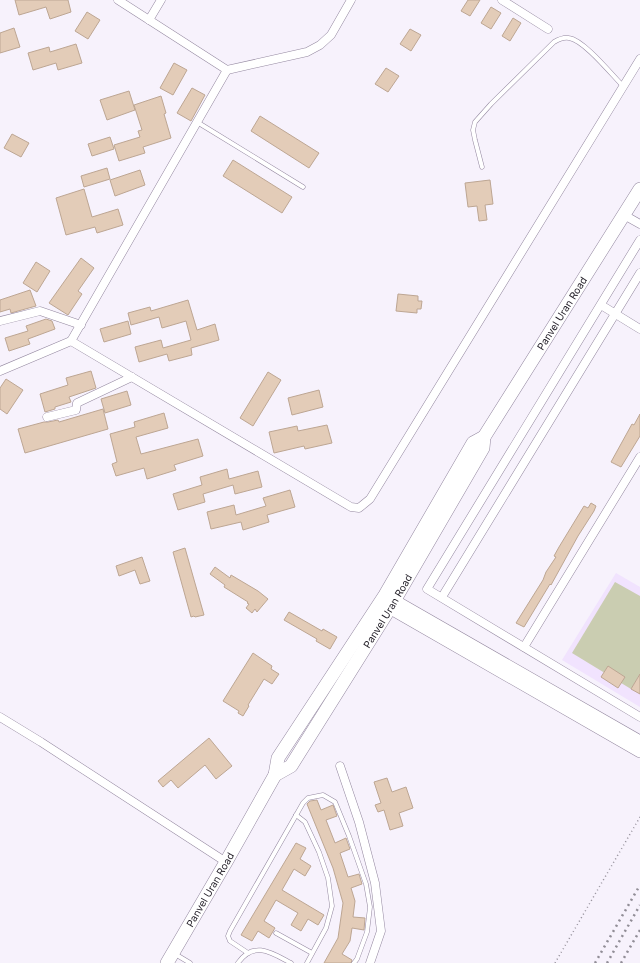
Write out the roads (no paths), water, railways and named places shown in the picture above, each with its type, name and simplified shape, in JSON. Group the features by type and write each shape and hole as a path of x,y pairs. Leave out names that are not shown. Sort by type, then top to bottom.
{"main road":[{"name":"Panvel Uran Road","path":"170,958 276,775 278,758 387,601 474,443 484,437 640,189"},
{"path":"387,601 522,679 640,752"},
{"path":"522,679 640,741"}],"street":[{"path":"118,0 227,70 307,52 331,35 351,0"},
{"path":"149,20 161,0"},
{"path":"502,0 548,28"},
{"path":"71,341 351,507 359,508 370,499 640,59"},
{"path":"0,371 71,341 227,70"},
{"path":"624,215 640,224"},
{"path":"640,240 427,588 640,717"},
{"path":"442,597 640,273"},
{"path":"600,305 640,329"},
{"path":"0,321 40,311 81,325"},
{"path":"47,417 76,410 77,403 132,377"},
{"path":"524,647 640,457"},
{"path":"0,717 42,742 226,862"},
{"path":"340,766 359,822 375,883 381,930 370,963"}],"lane":[{"path":"482,167 473,130 475,122 533,62 560,38 569,37 581,42 623,87"},
{"path":"197,122 303,187"},
{"path":"248,953 230,941 228,936 303,803 308,798 323,795 334,802 349,836 366,884 370,907 367,932 357,959 354,963"},
{"path":"296,815 306,822 319,852 328,878 332,906 326,928 307,963"},
{"path":"276,933 312,953"},
{"path":"238,963 243,956 248,953 261,950 272,953 291,963"},
{"path":"170,958 190,963"}],"railway":[{"path":"595,963 640,885"},
{"path":"607,963 640,905"},
{"path":"621,963 640,930"}]}
